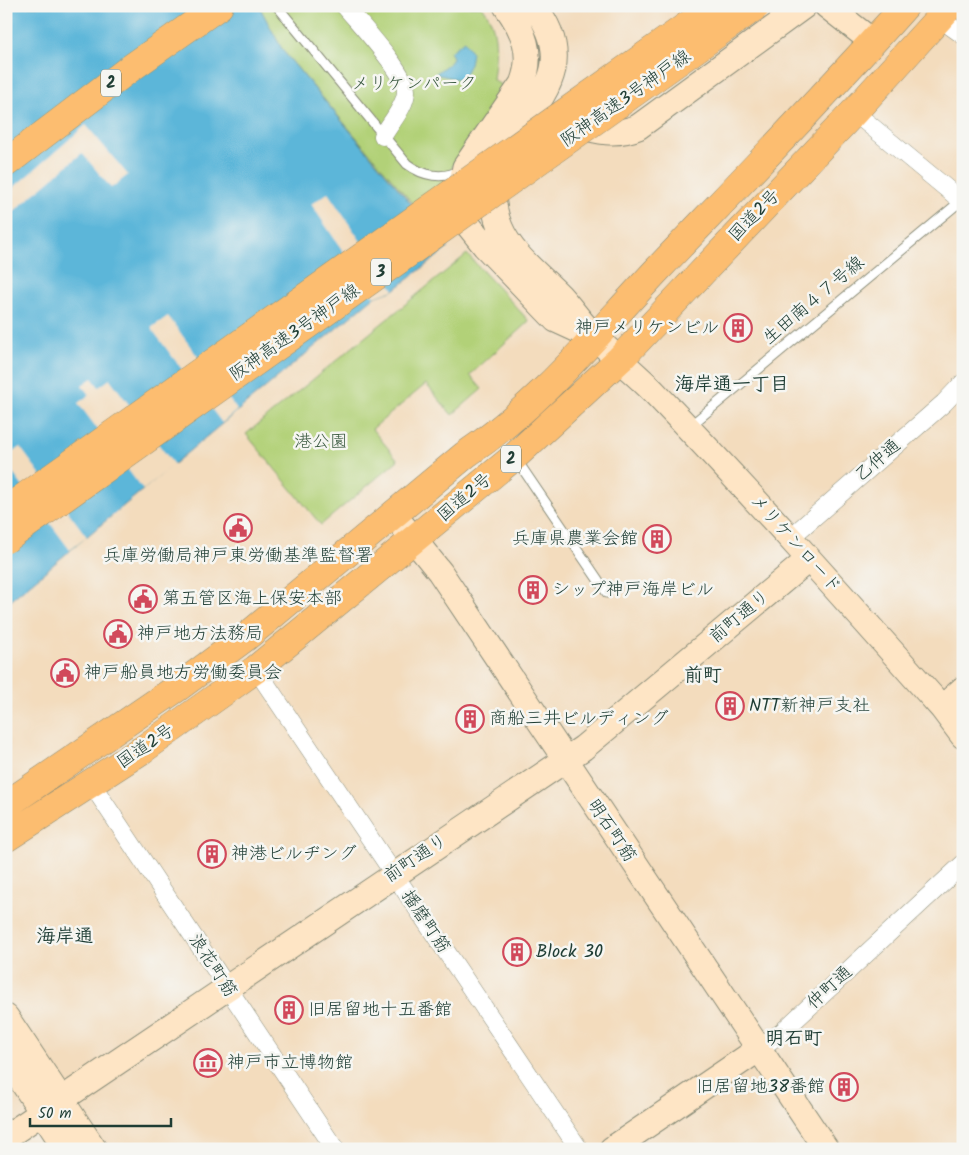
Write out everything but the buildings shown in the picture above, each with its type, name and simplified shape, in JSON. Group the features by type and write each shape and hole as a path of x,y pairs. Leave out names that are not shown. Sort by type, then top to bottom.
{"highway":[{"name":"2","path":"6,154 125,63 206,6"},
{"name":"2","path":"6,163 128,70 219,6"},
{"name":"阪神高速3号神戸線","path":"6,510 715,6"},
{"name":"阪神高速3号神戸線","path":"6,539 756,6"},
{"name":"国道2号","path":"6,805 177,688 246,637 465,455 496,434 533,402 568,369 905,6"},
{"name":"国道2号","path":"6,838 188,719 256,669 514,457 620,359 854,112 945,12"}],"street":[{"path":"345,6 404,82 406,91 403,102 383,136"},
{"path":"506,6 525,39 528,57 527,69 522,84 465,167 461,200 466,220 477,236 556,320 595,338"},
{"path":"534,6 552,33 555,57 550,82 504,151 497,169 494,189 497,218 504,235 516,251 570,306 595,338"},
{"path":"529,115 603,132 617,133 631,130 804,6"},
{"path":"828,6 873,42"},
{"path":"945,12 963,35"},
{"path":"854,112 962,200"},
{"name":"メリケンロード","path":"595,338 620,359 688,428 810,559 942,708 963,736"},
{"name":"乙仲通","path":"790,538 944,403 963,383"},
{"name":"明石町筋","path":"394,514 440,572 826,1149"},
{"name":"前町通り","path":"6,1137 393,874 583,748 810,559"},
{"name":"播磨町筋","path":"256,669 578,1149"},
{"path":"942,708 963,688"},
{"name":"浪花町筋","path":"90,783 335,1149"},
{"name":"仲町通","path":"612,1149 781,1033 963,864"},
{"path":"6,1017 94,1149"},
{"path":"6,1058 66,1149"}],"lane":[{"path":"277,6 407,164 421,172 444,176 465,167"},
{"name":"生田南４７号線","path":"688,428 962,200"},
{"path":"514,457 606,593"}],"green space":[{"name":"メリケンパーク","path":"259,6 482,6 492,23 494,32 496,51 493,80 506,88 458,156 445,181 413,204 283,51"},
{"name":"港公園","path":"467,254 529,321 470,375 482,389 452,415 426,384 372,429 398,460 321,525 246,434"}],"water":[{"path":"6,6 259,6 283,51 448,248 394,290 374,297 6,604"},
{"path":"464,41 472,53 470,64 462,80 435,74 451,62 453,57 450,52"}],"pier":[{"path":"86,125 128,175 111,188 82,153 6,218 6,194"},
{"path":"328,193 394,290 374,297 311,204"},
{"path":"168,316 237,410 222,423 151,328"},
{"path":"92,378 99,387 110,379 174,465 143,490 78,403 89,395 82,385"},
{"path":"20,447 87,537 70,550 6,464 6,457"}],"place":[{"name":"神戸メリケンビル","path":"738,328"},
{"name":"兵庫労働局神戸東労働基準監督署","path":"238,528"},
{"name":"兵庫県農業会館","path":"657,539"},
{"name":"シップ神戸海岸ビル","path":"533,590"},
{"name":"第五管区海上保安本部","path":"143,599"},
{"name":"神戸地方法務局","path":"118,634"},
{"name":"神戸船員地方労働委員会","path":"65,673"},
{"name":"NTT新神戸支社","path":"730,706"},
{"name":"商船三井ビルディング","path":"470,719"},
{"name":"神港ビルヂング","path":"212,854"},
{"name":"Block 30","path":"517,952"},
{"name":"旧居留地十五番館","path":"289,1010"},
{"name":"神戸市立博物館","path":"208,1063"},
{"name":"旧居留地38番館","path":"844,1087"}],"district":[{"name":"海岸通一丁目","path":"732,385"},
{"name":"前町","path":"703,676"},
{"name":"海岸通","path":"65,937"},
{"name":"明石町","path":"794,1039"}]}
